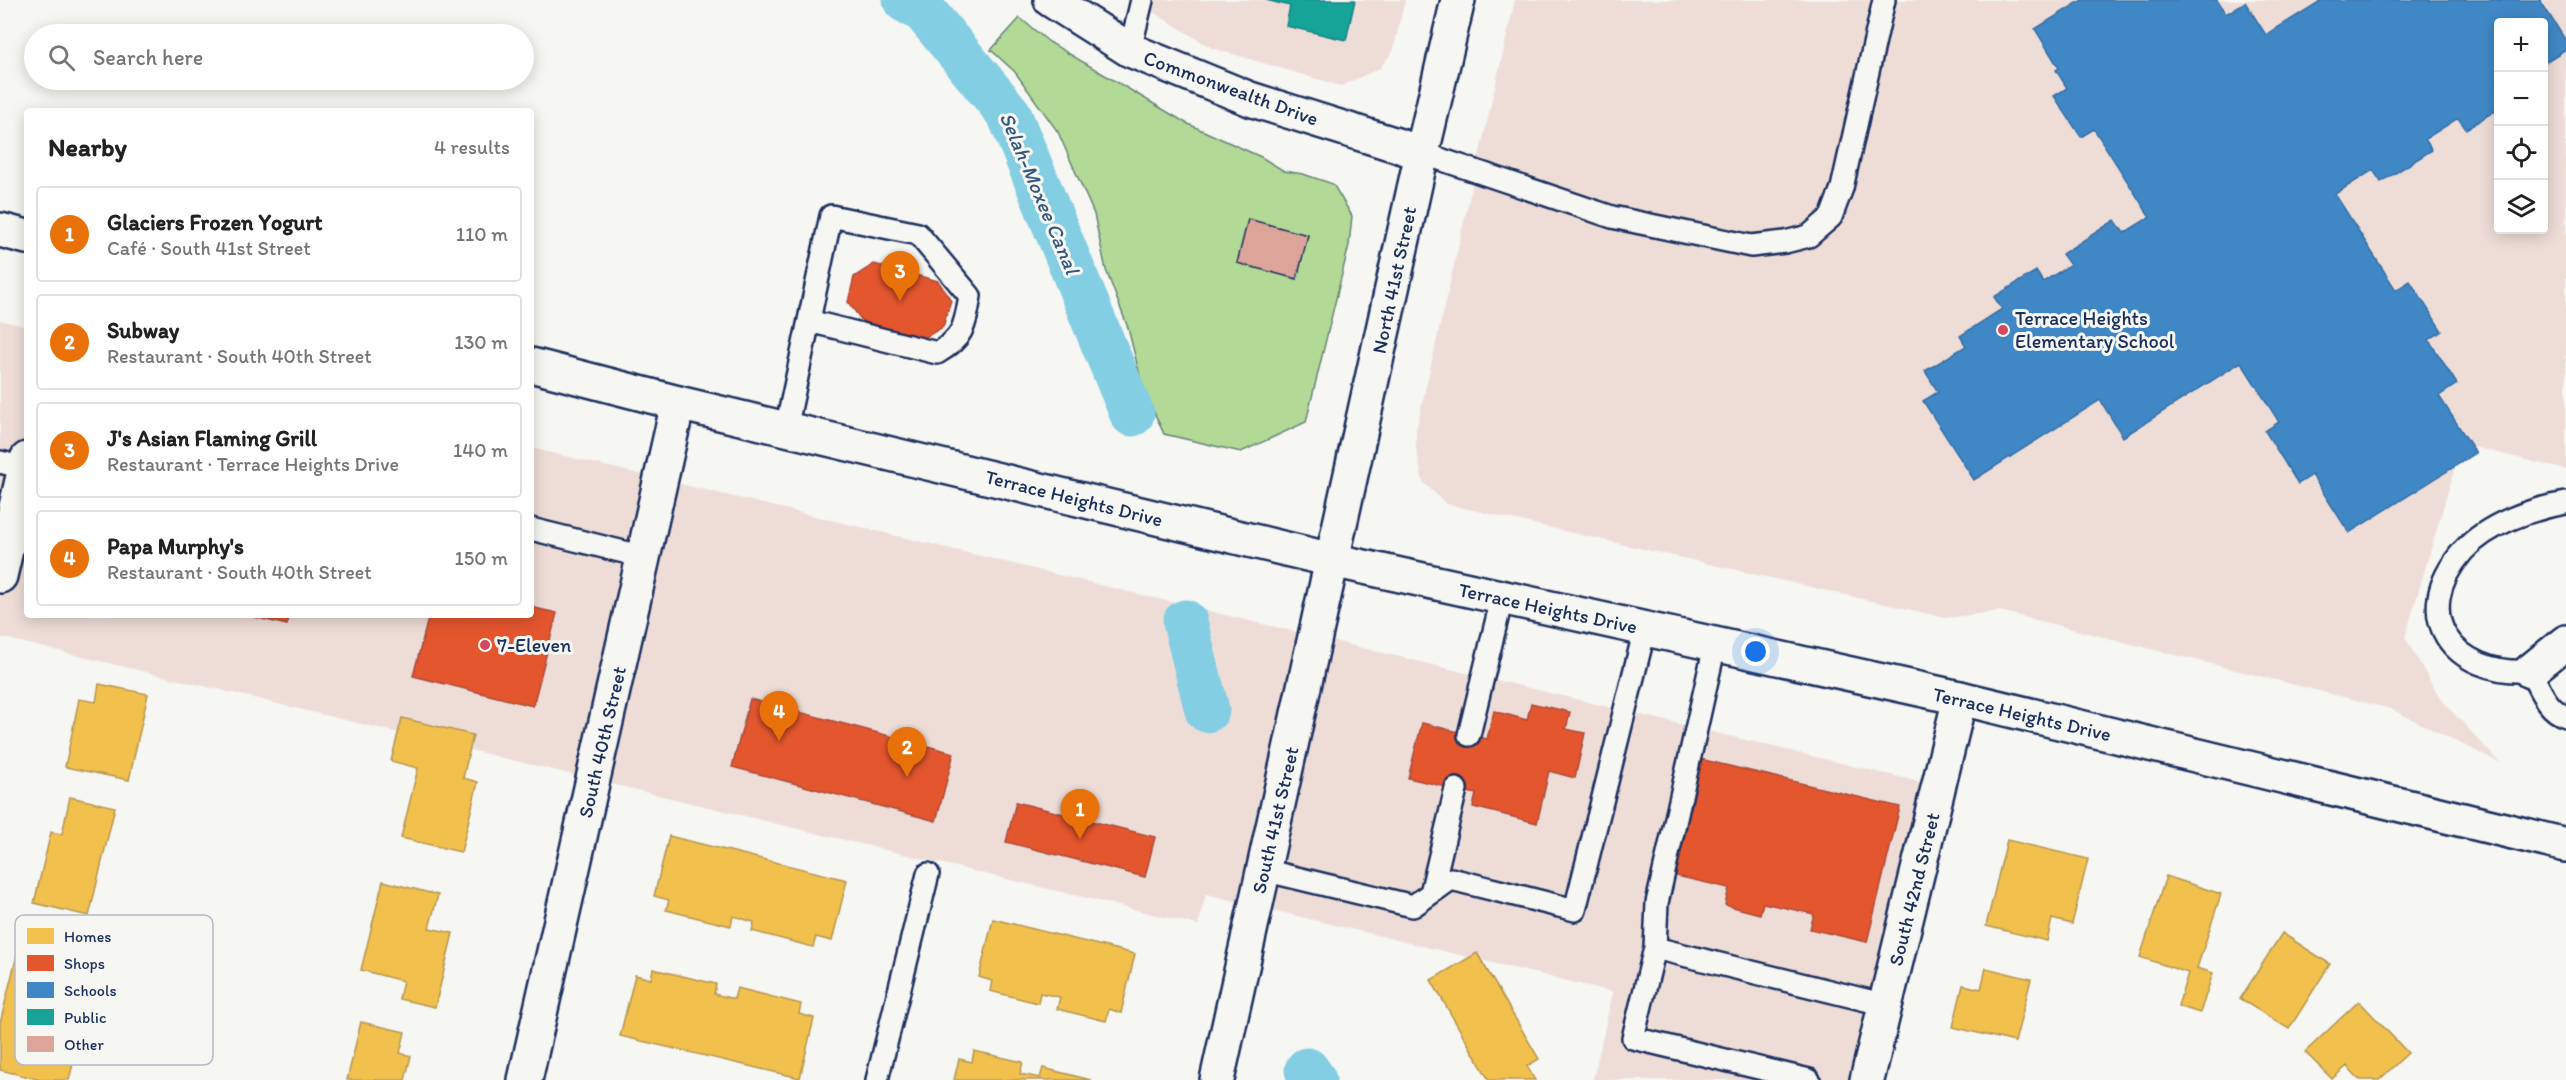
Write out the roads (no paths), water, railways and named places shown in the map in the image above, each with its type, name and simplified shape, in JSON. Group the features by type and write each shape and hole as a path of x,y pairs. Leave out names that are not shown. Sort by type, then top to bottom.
{"street":[{"name":"Commonwealth Drive","path":"1051,0 1130,50 1250,99 1422,153"},
{"name":"North 41st Street","path":"1332,560 1458,0"},
{"path":"0,230 24,236"},
{"name":"Terrace Heights Drive","path":"534,366 678,403 1332,560 1960,698 2566,845"},
{"name":"South 40th Street","path":"525,1080 678,403"},
{"path":"0,576 17,463"},
{"name":"South 41st Street","path":"1217,1080 1332,560"},
{"path":"2530,671 2566,642"},
{"name":"South 42nd Street","path":"1867,1080 1960,698"}],"lane":[{"path":"1130,50 1142,0"},
{"path":"1422,153 1611,217 1751,246 1785,242 1809,236 1831,217 1842,188 1884,0"},
{"path":"786,429 831,216 918,234 970,296 966,321 954,343 937,353 809,321"},
{"path":"2566,502 2522,515 2479,537 2463,552 2451,569 2442,589 2439,623 2450,643 2467,658 2487,668 2508,672 2530,671 2547,702 2559,714 2566,716"},
{"path":"534,530 644,557"},
{"path":"1469,735 1502,598"},
{"path":"1263,870 1413,906 1451,879 1575,910 1645,629"},
{"path":"1715,645 1657,903 1655,948 1633,1038 1809,1080"},
{"path":"1431,893 1456,789"},
{"path":"877,1080 928,874"},
{"path":"1655,948 1886,1005"}],"waterway":[{"name":"Selah-Moxee Canal","path":"905,0 924,11 1009,114 1132,414"},
{"name":"Selah-Moxee Canal","path":"1185,622 1207,710"},
{"name":"Selah-Moxee Canal","path":"1307,1070 1314,1080"}],"place":[{"name":"J's Asian Flaming Grill","path":"900,301"},
{"name":"Terrace Heights Elementary School","path":"2003,330"},
{"name":"7-Eleven","path":"485,645"},
{"name":"Papa Murphy's","path":"779,741"},
{"name":"Subway","path":"907,777"},
{"name":"Glaciers Frozen Yogurt","path":"1080,839"}]}
